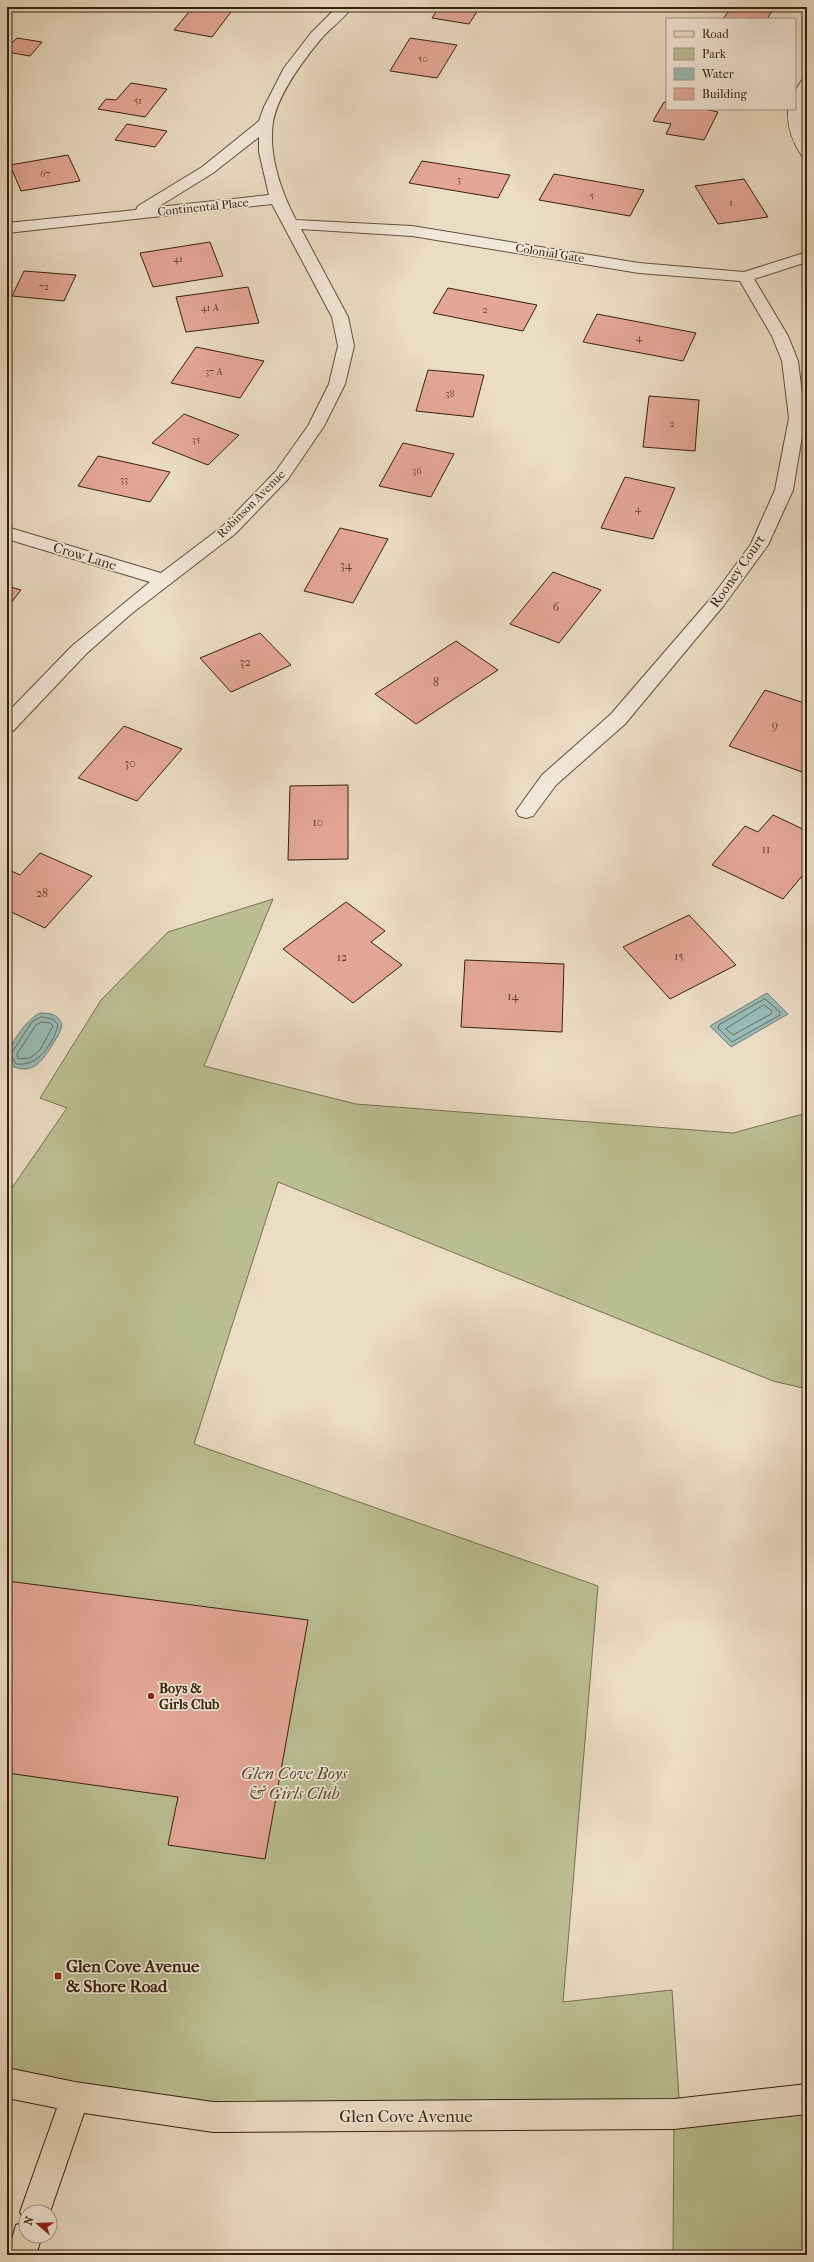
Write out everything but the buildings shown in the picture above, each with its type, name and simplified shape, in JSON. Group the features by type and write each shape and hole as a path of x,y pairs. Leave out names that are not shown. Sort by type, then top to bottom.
{"main road":[{"name":"Glen Cove Avenue","path":"7,2083 75,2097 213,2117 674,2114 807,2099"},
{"path":"38,2204 75,2097"},
{"path":"21,2255 24,2244"}],"street":[{"name":"Robinson Avenue","path":"7,725 79,650 125,610 229,530 282,475 316,426 337,384 346,346 340,317 277,199 266,152 266,123 271,107 291,68 316,36 345,7"},
{"path":"796,108 807,83"},
{"path":"795,110 794,128 807,153"},
{"name":"Continental Place","path":"130,215 197,178 221,161 266,123"},
{"name":"Continental Place","path":"7,228 277,199"},
{"name":"Colonial Gate","path":"290,224 412,231 639,268 745,277 807,258"},
{"name":"Rooney Court","path":"526,811 549,780 618,719 718,601 759,544 784,490 797,418 790,361 780,336 745,277"},
{"name":"Crow Lane","path":"7,533 164,580"}],"green space":[{"name":"Glen Cove Boys & Girls Club","path":"273,899 204,1066 356,1104 733,1133 807,1113 807,1389 773,1381 278,1182 194,1444 598,1586 563,2002 672,1990 680,2113 807,2100 807,2255 673,2255 674,2114 213,2117 7,2079 7,1195 67,1108 40,1098 101,1000 168,932"}],"water":[{"path":"767,993 788,1014 731,1047 710,1026"},
{"path":"40,1013 50,1014 58,1018 62,1024 59,1033 44,1057 36,1065 27,1069 14,1067 8,1060 10,1048 24,1027"}],"place":[{"name":"Boys & Girls Club","path":"151,1696"},
{"name":"Glen Cove Avenue & Shore Road","path":"58,1976"}]}
